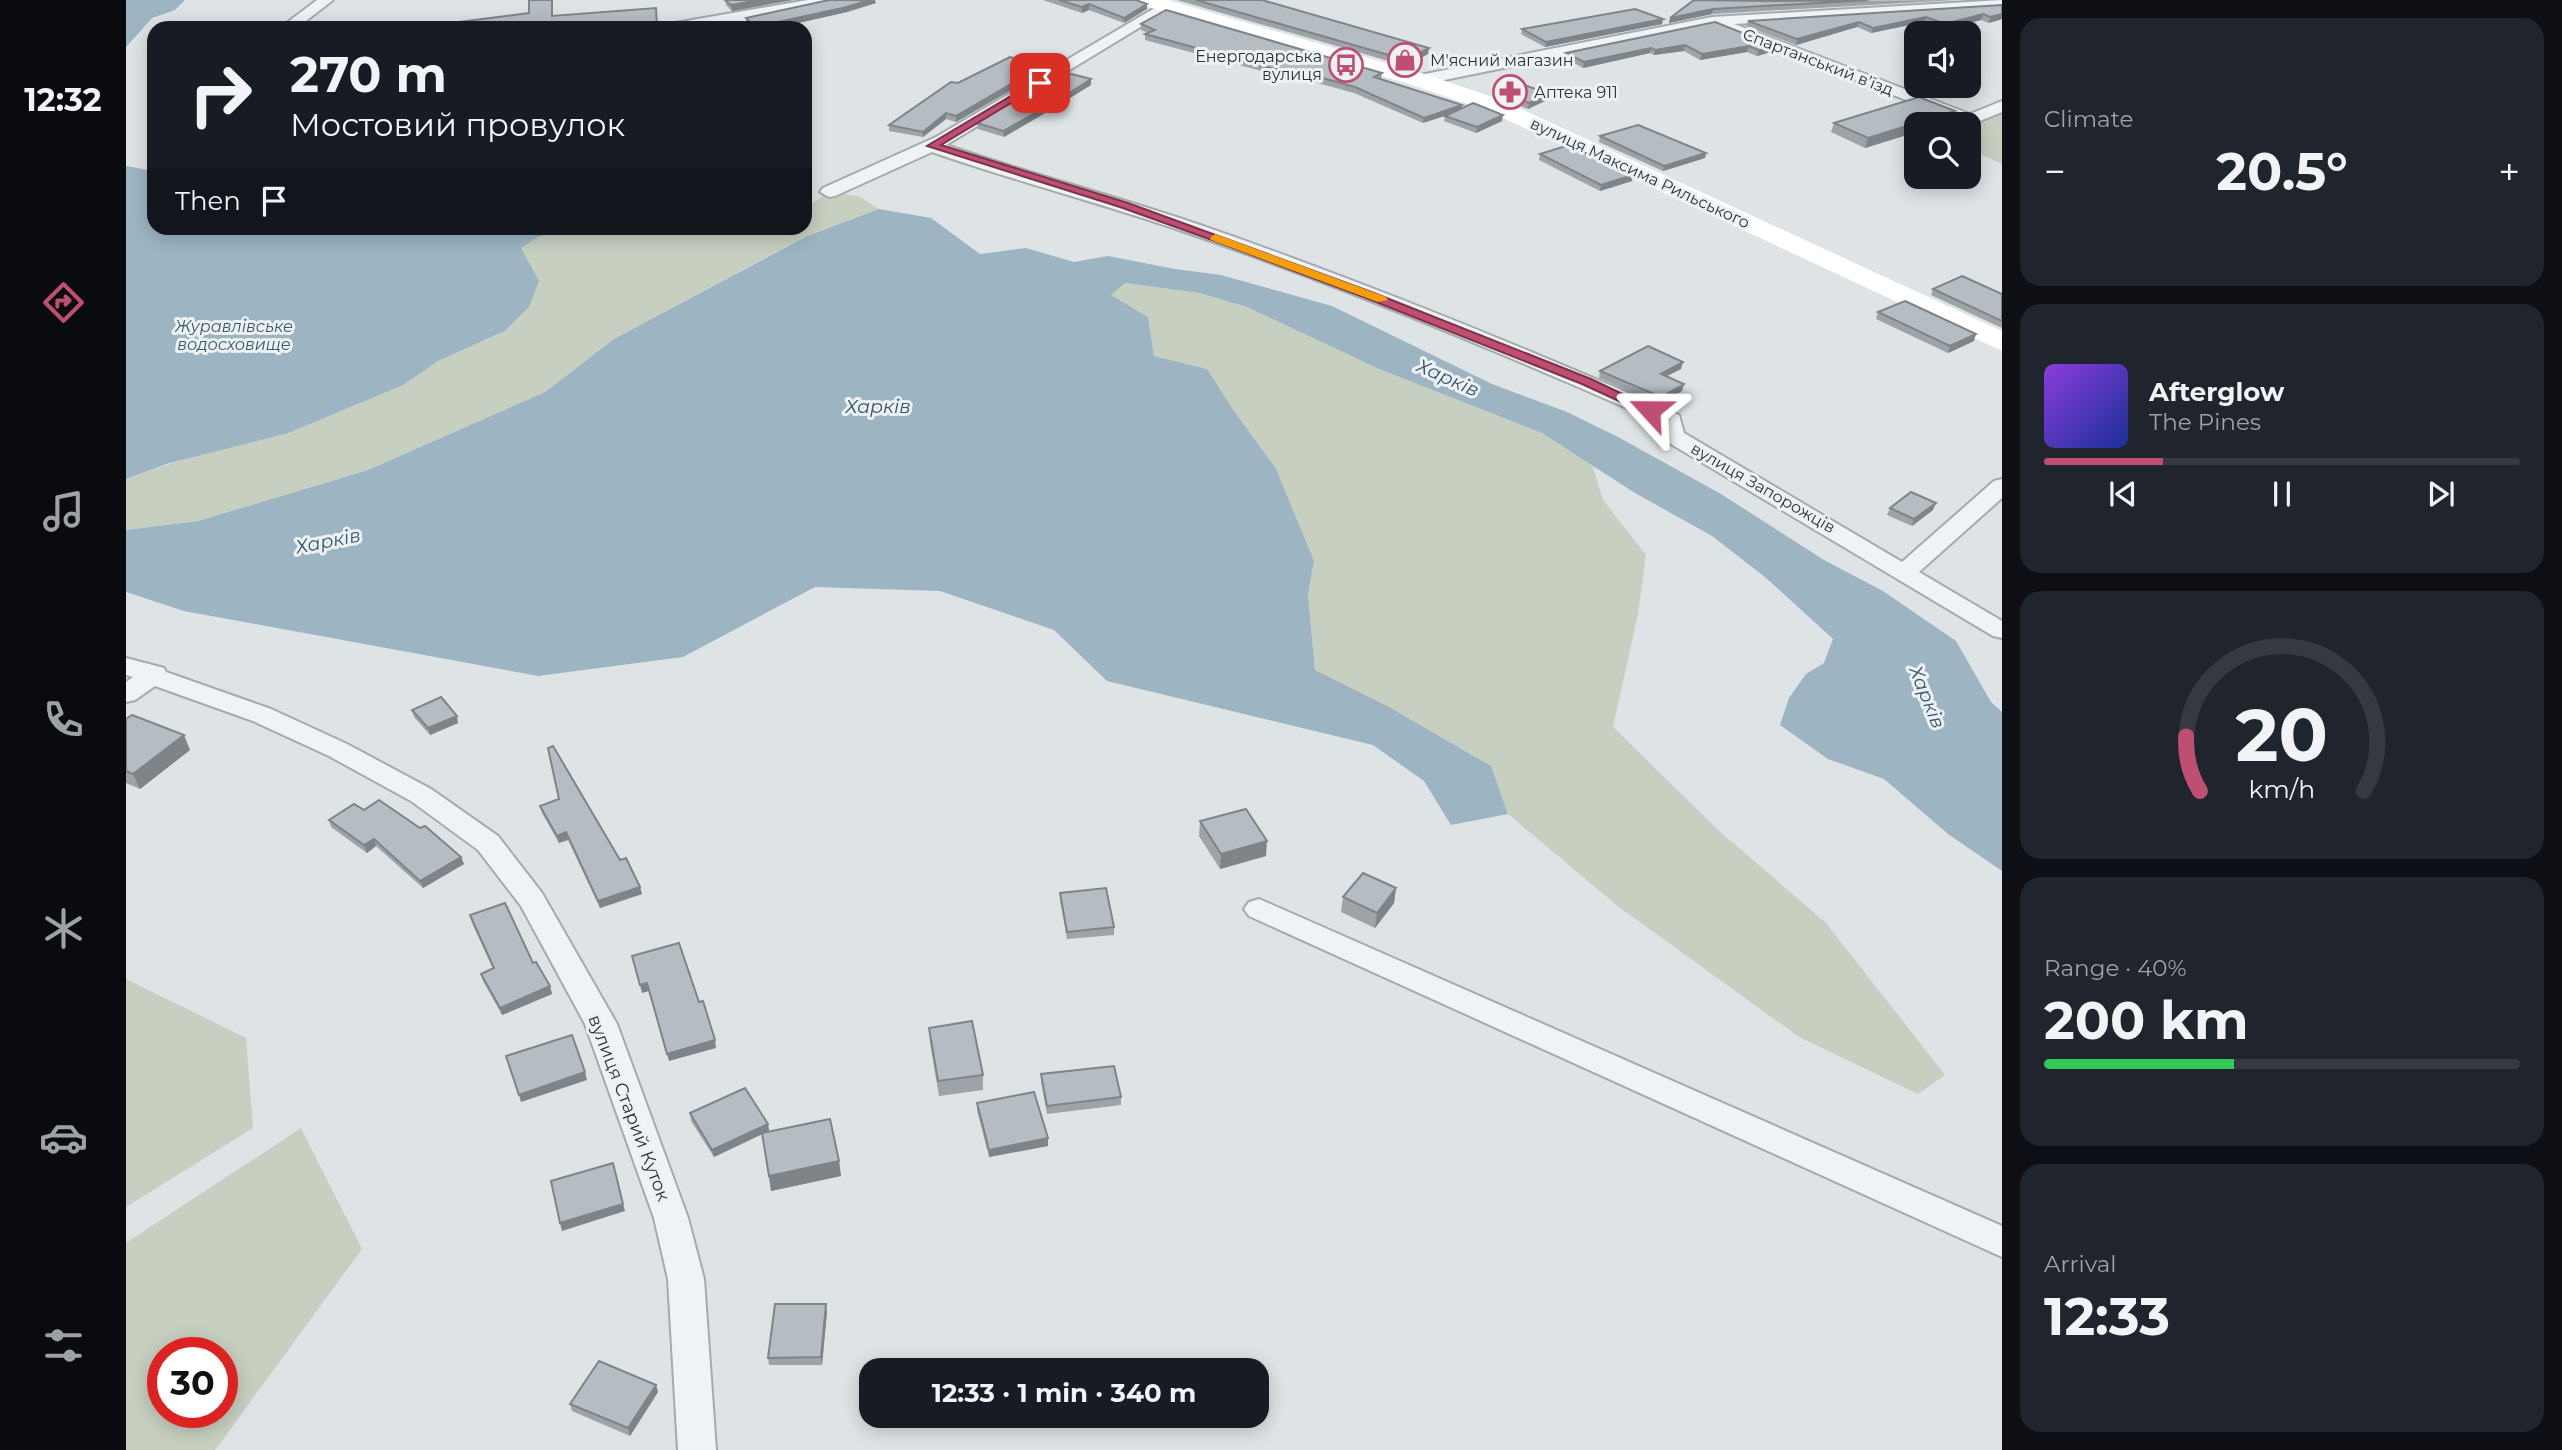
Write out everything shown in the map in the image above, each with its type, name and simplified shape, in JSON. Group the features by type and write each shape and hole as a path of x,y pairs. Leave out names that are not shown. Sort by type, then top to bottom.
{"main road":[{"name":"вулиця Максима Рильського","path":"1155,3 1420,80 1496,106 2002,342"}],"street":[{"path":"297,21 326,0"},
{"path":"707,21 824,0"},
{"path":"829,192 932,146 1155,3"},
{"path":"1420,80 1712,21 2002,4"},
{"name":"Спартанський в’їзд","path":"1712,21 1970,120 2002,106"},
{"name":"вулиця Запорожців","path":"932,146 1124,205 1370,295 1586,382 1671,420 1674,436 1906,571 2002,631"},
{"path":"1906,571 2002,486"},
{"name":"вулиця Старий Куток","path":"126,666 155,674 262,716 338,750 421,795 488,843 531,900 601,1024 671,1218 686,1279 697,1450"},
{"path":"126,694 155,674"},
{"path":"1259,909 2002,1242"}],"green space":[{"path":"2002,110 2002,164 1981,154 1981,119"},
{"path":"829,192 858,196 879,209 812,234 812,203"},
{"path":"809,235 614,339 545,392 368,470 198,521 126,530 126,479 403,385 440,360 510,326 521,315 539,281 521,248 538,237"},
{"path":"1124,283 1199,293 1247,307 1379,369 1542,433 1592,464 1603,500 1646,555 1638,614 1613,727 1717,829 1826,923 1945,1075 1918,1094 1799,1037 1619,907 1508,814 1491,766 1389,707 1315,670 1308,595 1314,561 1234,411 1207,369 1154,356 1148,317 1111,295"},
{"path":"126,979 246,1038 253,1128 126,1207"},
{"path":"301,1128 362,1249 238,1419 238,1337 147,1337 147,1428 231,1428 215,1450 126,1450 126,1243"}],"water":[{"path":"126,0 185,0 175,10 147,21 126,47"},
{"name":"Журавлівське водосховище","path":"126,166 147,170 147,235 545,235 521,248 539,281 529,307 505,331 438,361 403,385 288,433 170,463 126,479"},
{"name":"Харків","path":"879,209 931,218 980,254 1026,248 1074,262 1108,256 1221,275 1332,306 1492,384 1567,412 1618,437 1721,494 1824,560 1883,591 1956,641 1991,702 2002,712 2002,871 1948,834 1884,779 1828,759 1780,725 1789,698 1806,674 1824,663 1833,639 1765,577 1712,536 1635,493 1542,433 1379,369 1247,307 1199,293 1125,283 1111,295 1148,317 1154,356 1207,369 1276,469 1314,561 1308,595 1315,670 1389,707 1491,766 1508,814 1451,825 1424,781 1373,745 1107,681 1054,630 940,591 815,587 683,657 538,676 184,611 126,592 126,530 198,521 368,470 545,392 614,339 812,234"}],"building":[{"path":"529,0 552,0 552,16 656,8 657,21 466,21 529,13"},
{"path":"725,0 761,0 731,5"},
{"path":"829,0 869,0 783,21 749,21 746,18"},
{"path":"1059,0 1136,0 1147,4 1124,18 1089,4 1082,7"},
{"path":"1196,0 1262,0 1429,48 1406,60"},
{"path":"1694,0 1868,0 1713,9 1670,18"},
{"path":"2002,5 2002,14 1990,17 1983,14 1956,21 1937,21 1926,17 1873,28 1859,22 1797,39 1748,21"},
{"path":"1635,9 1663,19 1546,42 1522,29"},
{"path":"1166,10 1382,73 1374,77 1462,105 1424,118 1355,87 1308,74 1304,77 1145,34 1155,30 1141,24"},
{"path":"1715,22 1775,46 1758,50 1749,46 1702,54 1685,45 1655,50 1651,48 1584,62 1566,53"},
{"path":"1010,57 1042,66 956,116 946,113 923,132 889,125 951,82 958,83"},
{"path":"1063,72 1091,79 1003,131 977,123"},
{"path":"1516,82 1550,94 1529,103 1499,90"},
{"path":"1916,98 1955,111 1904,112 1904,127 1868,138 1834,123"},
{"path":"1473,103 1503,115 1477,127 1445,116"},
{"path":"1638,125 1706,153 1664,166 1600,136"},
{"path":"1569,145 1633,175 1601,185 1540,154"},
{"path":"1962,276 2002,294 2002,321 1933,289"},
{"path":"1905,301 1976,334 1950,346 1878,312"},
{"path":"1648,346 1683,362 1661,374 1684,384 1661,397 1600,371"},
{"path":"1911,492 1936,503 1914,519 1890,508"},
{"path":"441,697 457,716 428,728 412,710"},
{"path":"132,715 184,735 133,774 126,771 126,719"},
{"path":"553,746 620,860 626,858 640,887 598,901 566,832 557,836 540,806 559,799 548,748"},
{"path":"379,800 420,828 425,826 461,857 420,881 374,839 364,845 329,820 354,804 364,810"},
{"path":"1246,809 1267,841 1221,854 1200,821"},
{"path":"1363,873 1396,888 1377,913 1343,897"},
{"path":"1106,888 1114,927 1067,932 1060,893"},
{"path":"505,903 533,963 536,962 550,986 500,1008 481,974 494,968 470,915"},
{"path":"679,943 699,1002 703,1001 715,1040 667,1054 647,983 640,985 632,956"},
{"path":"972,1021 983,1075 938,1081 929,1028"},
{"path":"572,1035 585,1072 519,1095 506,1056"},
{"path":"1114,1066 1121,1097 1047,1106 1041,1074"},
{"path":"745,1088 768,1124 712,1150 690,1113"},
{"path":"1034,1092 1048,1138 989,1150 977,1103"},
{"path":"830,1119 839,1161 769,1176 762,1133"},
{"path":"613,1163 623,1204 560,1223 551,1181"},
{"path":"775,1304 826,1304 821,1357 768,1358"},
{"path":"599,1361 656,1385 628,1428 570,1404"}],"slow traffic":[{"path":"1215,238 1382,300"}],"place":[{"name":"М'ясний магазин","path":"1405,60"},
{"name":"Енергодарська вулиця","path":"1346,65"},
{"name":"Аптека 911","path":"1510,92"}],"route":[{"path":"1040,83 932,146 1124,205 1224,241 1370,295 1650,410"}]}
